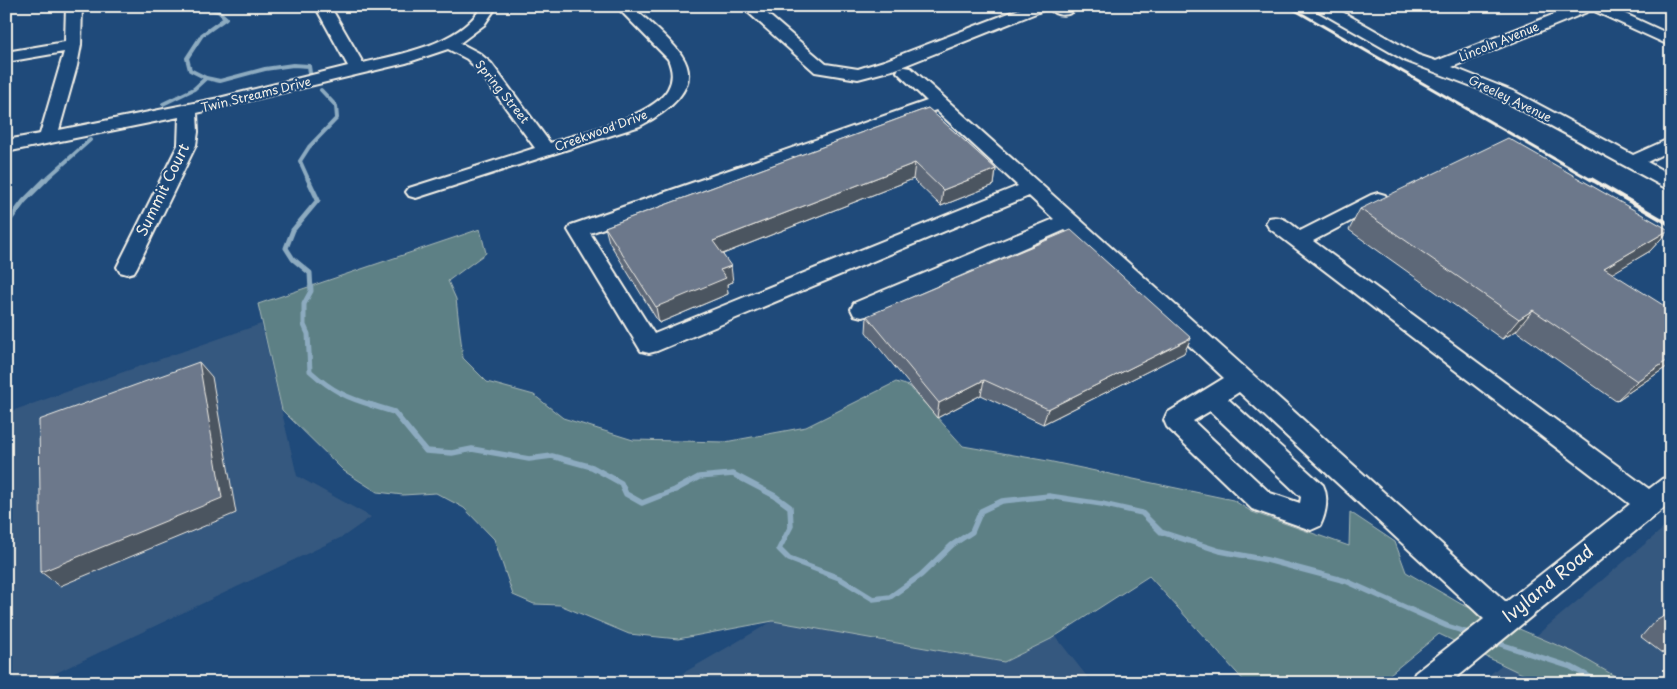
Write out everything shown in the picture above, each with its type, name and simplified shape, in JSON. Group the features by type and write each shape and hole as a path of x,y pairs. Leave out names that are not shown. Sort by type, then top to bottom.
{"street":[{"path":"48,138 73,45 74,6"},
{"path":"322,6 358,69"},
{"name":"Twin Streams Drive","path":"6,146 188,111 287,88 420,53 449,43 478,22 490,6"},
{"name":"Creekwood Drive","path":"416,192 547,151 641,118 658,109 676,91 681,73 679,64 675,57 623,6"},
{"path":"748,6 821,68 858,74 890,65 1041,6"},
{"name":"Greeley Avenue","path":"1320,6 1412,58 1509,96 1671,183"},
{"name":"Lincoln Avenue","path":"1437,67 1590,6"},
{"path":"1595,6 1671,41"},
{"name":"Spring Street","path":"449,43 473,56 485,67 547,151"},
{"path":"6,57 73,45"},
{"path":"904,72 1241,380 1487,633"},
{"path":"939,103 578,230 649,345 1031,188"},
{"name":"Summit Court","path":"127,267 187,145 189,132 188,111"},
{"path":"1633,162 1671,143"},
{"path":"1298,240 1378,199"},
{"path":"862,309 1068,221"},
{"path":"1276,223 1649,504"},
{"path":"1212,398 1314,493 1311,518 1261,502 1176,420 1241,380"},
{"name":"Ivyland Road","path":"1426,683 1671,486"}],"shaded area":[{"path":"261,324 297,476 371,517 344,536 35,683 6,683 6,413"},
{"path":"1671,522 1671,683 1480,683"},
{"path":"773,621 1004,662 1056,637 1092,683 666,683"}],"green space":[{"path":"480,229 486,253 448,281 456,299 463,358 487,382 534,395 563,418 633,440 725,442 806,427 896,382 909,386 963,446 1048,461 1233,500 1252,512 1349,546 1350,512 1395,542 1406,572 1461,604 1573,652 1627,683 1541,683 1439,634 1379,683 1246,683 1149,576 1051,639 1004,662 773,621 678,639 629,634 560,605 534,604 513,595 494,539 464,508 436,493 403,495 377,492 344,471 282,410 258,304"}],"building":[{"path":"928,108 996,169 943,190 915,163 713,241 731,266 720,270 726,278 656,307 605,227"},
{"path":"1508,138 1669,230 1604,268 1671,310 1671,358 1637,381 1533,310 1519,319 1360,209"},
{"path":"1071,230 1191,338 1048,409 984,380 939,403 867,316"},
{"path":"199,362 222,498 41,572 39,420"},
{"path":"1180,675 1186,683 1169,683"}],"waterway":[{"path":"195,6 218,11 226,18 202,35 187,58 190,70 206,78"},
{"path":"206,78 220,81 265,69 293,65 309,66 310,73"},
{"path":"163,104 194,89 206,78"},
{"path":"309,181 300,161 309,147 337,118 336,106 321,90"},
{"path":"44,181 90,140"},
{"path":"308,179 318,200 293,230 286,248 293,259 310,273 311,291 304,304 304,325 308,334 310,371 340,393 375,406"},
{"path":"6,225 24,201 44,181"},
{"path":"371,405 394,412 426,451 452,453 472,449 529,459 552,456 592,467 621,483 626,494 642,503 675,490 699,477 733,474 775,496 790,507 791,526 779,549 789,559 839,578 873,599 890,597 921,575 952,545 972,532 981,511 1002,501 1049,496 1102,504 1142,513 1161,532 1220,551 1267,560 1346,581 1447,626 1472,634"},
{"path":"1494,642 1571,667 1601,683"}],"railway":[{"path":"1288,6 1593,181"},
{"path":"1591,179 1671,225"}]}
